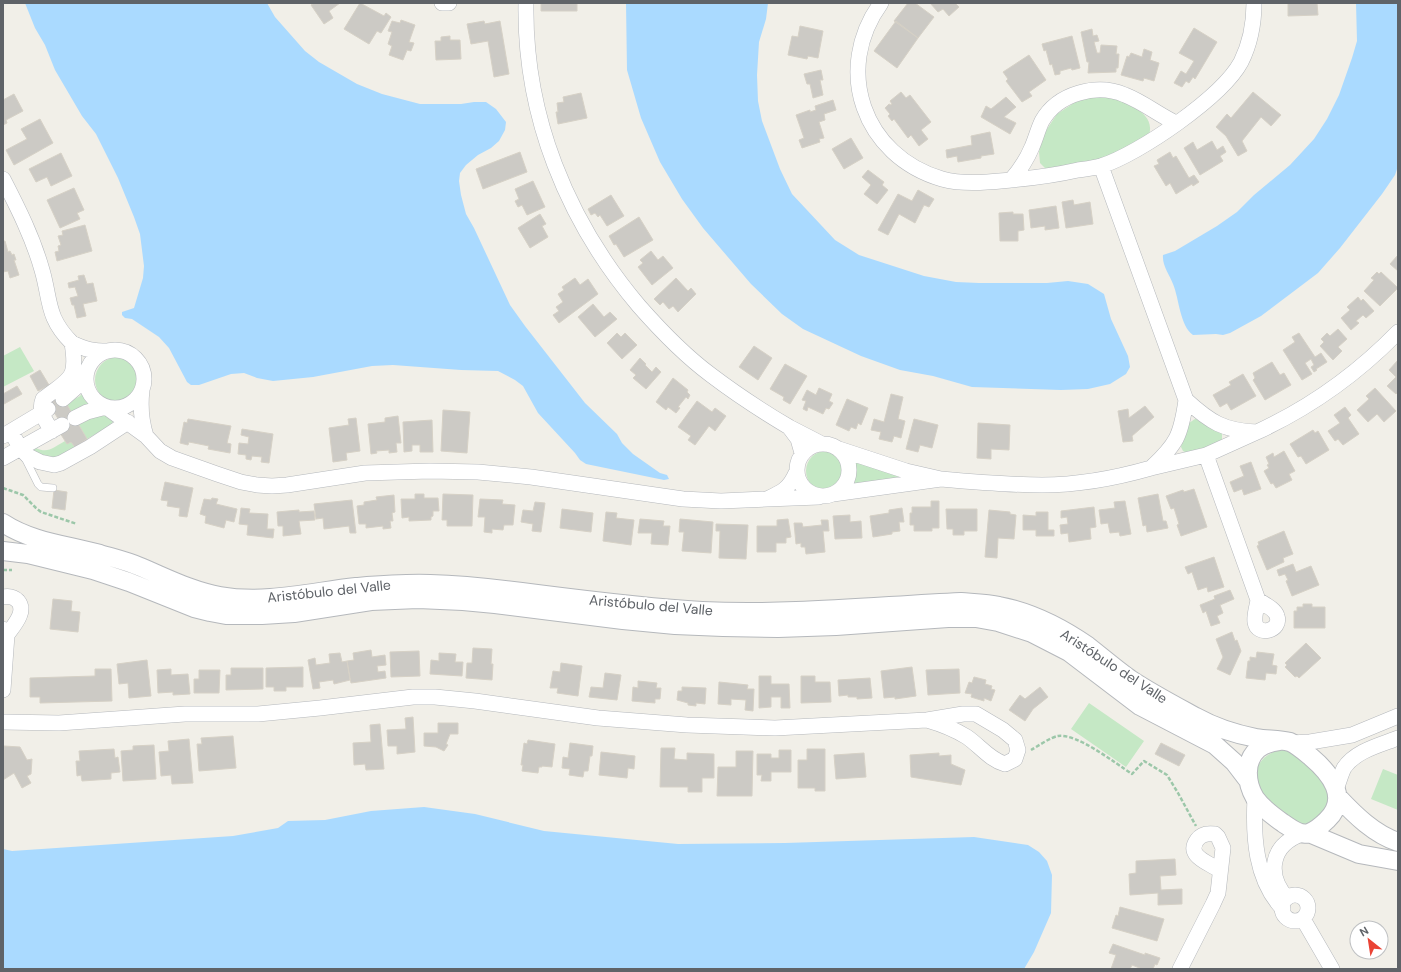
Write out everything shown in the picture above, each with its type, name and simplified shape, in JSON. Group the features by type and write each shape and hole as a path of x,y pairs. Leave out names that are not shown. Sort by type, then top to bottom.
{"street":[{"path":"442,3 449,3"},
{"path":"526,3 525,27 528,59 540,120 560,179 588,236 629,294 669,339 710,375 789,427 822,444"},
{"path":"881,3 872,16 864,33 860,50 858,73 860,93 868,117 876,132 885,143 910,165 932,175 955,182 984,183 1050,176 1101,166 1130,153 1155,138 1205,101 1241,62 1253,25 1254,3"},
{"path":"1011,180 1024,164 1039,127 1048,112 1060,102 1073,95 1090,90 1108,90 1125,95 1176,123"},
{"path":"1101,166 1186,400 1201,414 1223,427 1240,431 1257,432"},
{"path":"3,179 16,203 40,264 52,315 62,333 72,343 93,351 118,350 127,352 137,361 144,372 140,409 146,436"},
{"path":"767,499 779,493 791,484 796,473 798,459 802,453 808,448 822,444 828,444 906,471 940,479 1013,485 1044,485 1114,478 1206,455 1283,420 1311,403 1368,359 1398,332"},
{"path":"72,343 74,357 80,372 86,383 88,391 96,401 146,436 160,452 172,458 217,474 241,482 257,485 287,485 365,474 430,471 478,472 532,477 683,500 721,501 827,495 940,479"},
{"path":"3,458 57,428 46,410 43,399 89,366 94,359 109,351"},
{"path":"64,399 80,384 80,372"},
{"path":"75,418 87,412 106,407 115,409 124,407 135,401 142,390"},
{"path":"1151,468 1164,457 1173,446 1180,432 1186,400"},
{"path":"46,410 7,434 28,456 34,460 54,465 61,463 90,447 128,422"},
{"path":"789,427 798,438 802,453"},
{"path":"796,473 802,487 807,492 814,495 827,495 841,490 849,474 849,464 839,449"},
{"path":"1206,455 1258,600"},
{"name":"Aristóbulo del Valle","path":"3,523 16,531 36,538 99,554 138,566 189,588 219,596 246,599 280,597 356,587 396,584 429,584 475,586 639,606 703,611 785,612 961,602 999,606 1012,609 1040,620 1070,634 1140,685 1202,720 1255,738 1285,742"},
{"name":"Aristóbulo del Valle","path":"3,551 28,554 93,570 129,582 194,608 226,614 262,615 294,613 371,602 418,599 488,603 630,621 723,627 778,628 836,626 948,618 976,618 998,622 1032,633 1069,652 1140,706 1215,745 1234,762 1247,778"},
{"path":"3,597 8,596 16,599 21,607 18,618 5,632 3,690"},
{"path":"3,722 59,724 185,714 258,714 413,697 435,697 475,701 598,718 687,726 775,728 927,720 963,714 976,714 1016,740 1018,750 1015,759 1005,764 998,762 968,737 951,728 927,720"},
{"path":"1285,904 1295,895 1299,896 1306,900 1308,912 1303,919 1299,921 1290,920 1286,917 1285,904 1274,874 1276,857 1286,842 1320,826 1332,815 1344,769 1349,762 1357,755 1397,739 1393,718 1394,709 1398,705"},
{"path":"1393,718 1352,736 1339,739 1267,744 1258,748 1251,757 1247,778 1255,798 1272,816 1293,830 1305,833 1359,854 1398,861"},
{"path":"1285,742 1315,761 1327,774 1337,793 1364,822 1375,830 1398,842"},
{"path":"1255,798 1254,830 1257,855 1270,895 1285,904"},
{"path":"1180,969 1213,904 1219,885 1223,856 1221,842 1214,834 1209,833 1201,836 1196,841 1194,847 1196,855 1199,859 1214,865 1220,871"},
{"path":"1257,855 1276,857"},
{"path":"1303,919 1332,969"}],"lane":[{"path":"21,449 38,484 41,487 54,488"}],"path":[{"path":"3,488 23,495 41,512 77,524"},
{"path":"3,570 12,570"},
{"path":"1015,759 1058,736 1072,737 1084,743 1132,774 1144,761 1167,775 1201,836"}],"green space":[{"path":"1105,96 1119,100 1134,107 1146,117 1150,130 1147,139 1081,167 1047,170 1040,163 1039,152 1043,135 1057,114 1080,99"},
{"path":"20,347 34,371 3,387 3,356"},
{"path":"118,357 131,361 137,367 141,380 137,393 131,399 118,403 105,399 99,393 95,380 99,367 105,361"},
{"path":"83,392 85,392 91,403 90,405 72,413 66,404 80,396"},
{"path":"103,415 112,416 114,420 111,425 87,439 78,423 89,417"},
{"path":"1195,419 1202,420 1222,433 1222,440 1219,444 1189,454 1183,451 1181,447 1189,423"},
{"path":"65,441 67,444 71,442 75,447 53,459 32,453 33,449 48,450"},
{"path":"826,451 834,453 840,457 844,463 846,471 844,479 840,485 834,489 826,491 818,489 812,485 808,479 806,471 808,463 812,457 818,453"},
{"path":"855,461 916,477 851,487 856,476"},
{"path":"1089,703 1144,741 1126,767 1071,729"},
{"path":"1285,749 1314,767 1331,795 1326,814 1307,824 1296,822 1270,803 1262,794 1257,782 1257,768 1260,762 1270,754"},
{"path":"1383,769 1398,775 1398,810 1371,799"}],"water":[{"path":"25,3 267,3 275,17 305,51 319,62 357,84 382,94 420,104 461,104 486,102 496,109 506,122 505,130 499,141 491,148 478,155 466,165 460,173 459,181 461,195 466,214 510,305 525,326 585,403 617,434 622,443 633,454 660,473 667,475 669,479 664,480 586,464 580,460 538,413 523,386 498,371 393,365 372,366 313,377 273,381 257,378 244,373 231,374 199,385 191,385 187,382 169,348 159,337 132,319 125,318 122,315 122,312 134,308 143,278 144,266 140,234 118,178 96,134 82,116 55,70"},
{"path":"626,3 768,3 766,19 759,42 757,75 758,101 762,121 780,169 792,194 835,240 859,255 924,276 956,282 1047,283 1068,281 1088,284 1104,294 1111,319 1128,356 1130,367 1126,374 1110,384 1088,389 1061,390 972,387 933,376 900,370 861,356 803,329 782,314 751,284 703,228 682,199 660,162 641,118 627,70"},
{"path":"1356,3 1398,3 1398,166 1395,175 1340,248 1318,273 1261,316 1230,333 1223,335 1193,335 1185,325 1172,281 1166,270 1163,255 1175,251 1217,226 1237,212 1254,195 1290,165 1314,139 1327,119 1339,95 1352,58 1357,41"},
{"path":"424,807 475,814 544,831 678,844 785,843 974,837 1028,845 1039,852 1047,861 1052,875 1051,913 1034,952 1024,969 3,969 3,849 12,851 233,836 278,828 288,821 325,820 371,811"}],"building":[{"path":"314,3 340,3 329,11 333,18 324,24 311,5"},
{"path":"360,3 384,16 386,13 391,17 381,33 377,31 369,44 344,29"},
{"path":"541,3 577,3 577,11 541,11"},
{"path":"908,3 915,3 934,17 918,38 894,21"},
{"path":"930,3 957,3 956,4 959,7 949,16 943,9 938,12"},
{"path":"1288,3 1317,3 1318,15 1288,16"},
{"path":"401,20 415,25 409,42 414,43 411,51 407,50 403,60 389,55 392,46 388,44 392,32 388,31 392,21 400,23"},
{"path":"484,21 485,24 500,21 509,74 494,77 488,41 471,44 467,24"},
{"path":"896,21 918,38 897,68 874,51"},
{"path":"800,26 823,31 818,58 808,56 807,59 788,55 792,36 798,37"},
{"path":"1194,28 1217,42 1195,79 1193,77 1189,83 1186,81 1182,87 1174,83 1181,71 1186,74 1194,61 1179,53"},
{"path":"1092,29 1093,36 1097,35 1099,41 1094,42 1097,53 1100,53 1101,45 1117,46 1116,54 1119,54 1118,68 1116,68 1116,72 1088,73 1089,62 1087,62 1081,32"},
{"path":"450,36 450,40 460,40 461,59 436,60 435,41 441,41 441,37"},
{"path":"1072,36 1080,68 1072,70 1071,68 1060,71 1060,74 1055,75 1052,64 1050,65 1046,50 1044,51 1042,44"},
{"path":"1144,49 1152,52 1150,60 1159,63 1154,81 1144,78 1143,81 1121,75 1127,56 1129,57 1131,53 1142,57"},
{"path":"1029,55 1046,80 1029,92 1032,96 1022,102 1006,81 1008,79 1003,72"},
{"path":"821,70 823,80 820,80 823,95 813,98 810,84 807,84 804,74"},
{"path":"901,92 906,98 910,95 931,122 921,130 928,139 919,146 911,135 908,138 894,119 892,121 888,116 890,114 885,108 889,104 892,104 890,101"},
{"path":"1253,92 1281,115 1271,126 1261,117 1242,141 1247,151 1238,156 1226,136 1216,127 1227,114 1231,118"},
{"path":"581,93 587,118 558,124 556,112 558,112 557,103 564,102 563,97"},
{"path":"14,94 23,111 6,120 7,123 3,125 3,100"},
{"path":"1006,97 1016,107 1004,117 1016,123 1010,134 981,117 986,106 991,109"},
{"path":"833,100 836,110 824,114 825,120 819,122 824,138 819,139 820,142 802,148 799,140 804,138 796,115 810,110 810,112 816,110 815,106"},
{"path":"40,119 53,143 14,165 6,150 27,139 21,129"},
{"path":"990,132 994,154 958,162 957,156 947,158 946,150 972,145 971,136"},
{"path":"851,138 863,158 844,169 832,149"},
{"path":"1212,141 1217,150 1223,146 1226,152 1220,156 1223,161 1200,175 1184,148 1193,142 1197,150"},
{"path":"520,152 527,172 483,189 476,169"},
{"path":"1170,152 1173,158 1176,156 1189,178 1194,175 1199,182 1193,186 1192,184 1176,194 1170,183 1166,186 1154,166 1159,164 1157,160"},
{"path":"61,153 72,176 51,186 47,177 36,182 29,169"},
{"path":"868,170 884,182 882,185 888,190 877,204 864,194 871,185 862,177"},
{"path":"533,181 545,207 527,215 522,205 518,207 515,201 519,199 515,189"},
{"path":"74,188 84,210 77,213 80,219 60,228 47,200"},
{"path":"918,190 934,199 929,207 924,205 915,223 899,214 888,235 878,230 898,194 912,201"},
{"path":"611,195 624,216 607,226 600,215 598,217 595,213 591,215 588,209"},
{"path":"1073,200 1074,205 1090,202 1093,224 1066,228 1062,202"},
{"path":"1056,206 1059,228 1045,230 1045,226 1031,228 1029,210"},
{"path":"1013,212 1013,214 1023,214 1024,230 1018,231 1018,241 1000,241 999,213"},
{"path":"540,214 546,224 542,226 548,237 530,248 518,228"},
{"path":"639,217 653,240 624,257 609,236"},
{"path":"85,225 92,251 57,261 55,252 59,251 58,246 61,245 58,236 63,235 62,231"},
{"path":"3,241 5,241 8,252 10,251 12,255 14,254 16,260 14,260 19,275 10,278 8,271 3,272"},
{"path":"651,251 658,260 663,256 673,268 652,285 638,267 643,263 640,260"},
{"path":"1398,255 1398,271 1390,264"},
{"path":"1377,272 1379,274 1381,272 1398,288 1380,306 1364,291 1374,280 1371,278"},
{"path":"84,275 87,284 93,283 97,301 83,304 86,316 77,318 74,305 72,305 70,298 78,296 75,287 69,288 68,283 79,280 78,276"},
{"path":"575,278 580,285 588,279 598,294 559,323 553,315 559,311 556,307 563,302 558,294 564,290 562,287"},
{"path":"676,278 688,291 691,288 696,294 678,312 673,306 669,309 663,302 660,305 654,299"},
{"path":"1358,297 1361,301 1363,299 1374,311 1366,318 1363,315 1356,321 1359,323 1351,330 1341,318 1350,310 1347,307"},
{"path":"593,304 604,317 610,312 617,319 595,337 578,317"},
{"path":"1338,329 1347,339 1338,347 1342,351 1333,360 1320,346 1324,342 1321,339 1327,333 1330,336"},
{"path":"617,333 621,337 625,333 637,345 622,359 607,343"},
{"path":"1299,333 1315,357 1321,353 1327,362 1314,372 1311,367 1314,365 1311,359 1305,363 1312,374 1302,380 1283,350 1295,342 1292,337"},
{"path":"754,346 772,358 758,380 739,367"},
{"path":"640,358 652,372 656,367 661,372 646,389 633,378 636,375 630,370"},
{"path":"1398,360 1398,392 1396,394 1387,386 1396,377 1389,370"},
{"path":"1272,362 1280,375 1284,373 1291,385 1265,400 1253,380 1255,378 1253,373"},
{"path":"785,364 807,376 790,404 783,400 784,397 770,389"},
{"path":"40,370 49,385 38,391 30,376"},
{"path":"1243,374 1256,396 1231,410 1227,403 1220,407 1213,395 1231,385 1229,382"},
{"path":"673,378 688,390 687,392 690,395 688,399 686,397 678,407 680,408 676,413 668,407 666,410 656,402"},
{"path":"17,386 22,394 4,404 3,394"},
{"path":"819,388 832,394 829,401 833,403 829,409 826,408 823,414 808,407 807,411 803,409 806,401 802,400 807,390 816,395"},
{"path":"1375,388 1396,411 1384,422 1377,414 1368,422 1357,410 1369,399 1366,396"},
{"path":"59,391 87,439 75,447 71,442 67,444 60,433 65,430 46,399"},
{"path":"891,394 903,397 898,419 905,421 901,438 894,436 892,442 879,439 881,432 871,430 874,419 884,422"},
{"path":"847,399 868,408 861,425 858,423 856,429 851,427 849,431 836,425"},
{"path":"697,401 712,412 715,408 726,416 715,431 709,426 695,445 688,440 691,436 678,427"},
{"path":"1145,406 1154,417 1132,436 1133,441 1123,442 1118,411 1128,409 1129,418"},
{"path":"1345,407 1351,415 1348,418 1359,434 1343,445 1338,439 1335,441 1328,431 1340,423 1334,415"},
{"path":"443,410 470,412 467,453 441,451"},
{"path":"398,416 401,443 396,443 397,452 389,453 389,450 376,451 377,453 371,454 368,424 385,422 385,418"},
{"path":"356,418 360,451 346,453 347,460 333,462 329,428 349,425 348,419"},
{"path":"188,419 231,426 227,443 231,444 230,453 208,449 209,446 189,442 188,445 180,443 184,422 187,423"},
{"path":"914,419 938,425 932,448 920,445 918,452 906,449"},
{"path":"432,420 433,452 420,452 420,445 412,445 412,451 404,452 403,422"},
{"path":"978,423 1010,425 1009,450 991,449 991,459 977,458"},
{"path":"242,429 273,434 269,463 261,462 262,457 252,456 251,460 246,459 246,455 238,454 239,443 248,444 249,437 241,435"},
{"path":"1313,430 1315,433 1318,431 1329,450 1306,464 1301,456 1298,457 1290,444"},
{"path":"1284,451 1295,471 1289,474 1292,480 1276,488 1273,483 1271,484 1264,471 1269,468 1266,457 1273,453 1274,457"},
{"path":"1251,462 1261,489 1244,495 1242,489 1234,492 1230,482 1244,476 1240,466"},
{"path":"165,482 193,488 187,517 179,516 180,508 167,506 168,501 161,500"},
{"path":"1194,489 1207,527 1181,536 1177,525 1179,524 1174,508 1171,509 1166,496 1183,490 1184,492"},
{"path":"54,490 67,492 65,510 52,508"},
{"path":"415,494 424,494 424,498 438,498 439,511 433,511 431,520 409,521 409,517 402,518 401,499 415,499"},
{"path":"443,494 473,495 472,526 447,526 447,520 442,520"},
{"path":"1158,494 1163,521 1166,521 1168,528 1147,532 1146,525 1143,526 1138,498"},
{"path":"394,495 395,512 392,513 393,521 390,521 391,528 383,529 383,526 366,528 366,524 359,524 357,506 364,505 364,502 377,500 376,497"},
{"path":"212,498 218,499 216,504 237,509 234,522 226,520 224,528 205,523 206,516 200,514 204,499 211,500"},
{"path":"480,499 503,500 502,504 515,505 513,525 504,525 503,530 492,529 492,533 484,532 485,517 478,517"},
{"path":"352,500 356,533 350,533 349,526 324,529 323,518 316,519 314,504"},
{"path":"931,501 939,501 939,528 932,528 932,531 914,531 914,525 910,525 910,513 912,513 912,507 931,507"},
{"path":"1125,501 1131,534 1120,536 1119,532 1110,533 1108,523 1101,524 1099,510 1115,508 1114,502"},
{"path":"535,502 545,503 541,532 532,531 533,524 521,522 523,510 533,511"},
{"path":"1094,507 1096,527 1090,528 1091,539 1069,542 1068,533 1061,534 1060,525 1068,524 1067,517 1061,518 1061,511"},
{"path":"241,508 250,509 249,513 268,514 267,529 274,529 273,538 247,535 248,525 239,524"},
{"path":"902,508 904,522 899,522 900,531 873,537 870,516 889,513 889,510"},
{"path":"562,509 593,513 591,532 560,528"},
{"path":"946,509 977,509 977,531 964,531 964,535 953,535 953,529 947,529"},
{"path":"299,510 299,512 314,511 315,520 299,521 301,534 283,536 283,526 278,526 277,512"},
{"path":"989,510 1010,512 1010,514 1016,515 1014,539 998,538 997,558 985,557"},
{"path":"606,512 617,513 616,518 634,520 631,545 603,541"},
{"path":"1036,512 1048,512 1048,530 1054,530 1054,536 1036,536 1036,530 1023,530 1023,515 1036,516"},
{"path":"850,515 850,522 861,521 862,538 835,539 833,516"},
{"path":"640,519 664,521 663,526 670,526 668,545 651,544 652,533 638,533"},
{"path":"680,519 713,522 711,553 682,551 684,532 679,532"},
{"path":"788,519 791,537 786,538 786,543 776,543 776,552 757,552 757,526 777,526 777,520"},
{"path":"821,520 828,520 829,531 823,531 825,552 806,554 805,547 801,547 801,543 796,544 794,523 802,523 803,527 822,525"},
{"path":"716,524 748,525 746,559 719,558 720,531 716,531"},
{"path":"1284,531 1293,554 1283,558 1284,562 1267,570 1257,546 1259,545 1258,542"},
{"path":"1214,557 1224,587 1208,592 1207,587 1198,590 1192,572 1188,574 1185,567"},
{"path":"1293,564 1296,572 1311,566 1319,585 1292,596 1285,574 1279,576 1277,570"},
{"path":"1230,590 1234,599 1220,605 1223,613 1217,616 1220,623 1211,626 1206,611 1203,613 1200,605 1215,599 1214,596"},
{"path":"53,599 72,601 71,611 80,612 78,632 50,629"},
{"path":"1303,604 1312,604 1312,607 1325,607 1325,628 1294,628 1294,611 1297,611 1297,607 1303,607"},
{"path":"1232,632 1241,651 1230,675 1217,669 1223,657 1216,639"},
{"path":"1306,643 1321,658 1299,678 1297,676 1295,677 1285,667 1287,665 1285,663"},
{"path":"473,648 492,649 492,680 466,678 467,663 472,663"},
{"path":"371,650 372,657 385,655 386,665 377,666 378,672 385,671 386,678 351,683 347,661 354,660 353,653"},
{"path":"419,651 420,676 391,677 390,652"},
{"path":"1257,652 1274,654 1272,665 1277,666 1276,674 1266,673 1265,680 1246,678 1248,661 1250,661 1250,657 1256,658"},
{"path":"340,653 342,662 347,661 350,680 334,684 333,680 319,682 320,688 313,689 308,660 315,658 316,665 330,663 329,654"},
{"path":"439,653 456,654 455,662 463,662 462,676 430,674 431,660 439,661"},
{"path":"147,660 151,696 129,698 128,683 119,684 117,664"},
{"path":"561,663 582,666 578,696 557,693 558,688 550,688 553,671 560,672"},
{"path":"303,667 303,687 286,687 286,691 274,691 274,687 266,687 266,668"},
{"path":"912,667 916,696 895,699 895,697 884,698 881,671"},
{"path":"231,668 263,668 263,689 226,690 226,675 231,675"},
{"path":"95,669 111,669 112,701 40,703 40,697 30,697 30,678 95,676"},
{"path":"171,669 171,675 188,674 190,694 173,695 173,692 158,693 157,670"},
{"path":"959,669 960,693 928,695 926,670"},
{"path":"199,670 220,670 219,693 194,693 194,679 199,679"},
{"path":"605,673 621,675 617,700 589,697 591,687 603,688"},
{"path":"759,676 771,676 771,684 789,684 790,708 781,708 781,697 771,697 771,707 759,708"},
{"path":"801,676 815,676 815,682 830,682 831,702 801,703"},
{"path":"974,677 986,680 985,684 992,686 991,689 995,690 991,701 984,698 984,701 971,697 972,694 965,693 969,682 972,683"},
{"path":"870,678 872,698 857,699 857,697 848,697 848,695 839,696 838,680"},
{"path":"638,681 657,683 656,688 661,688 660,699 655,699 655,703 632,701 633,687 638,688"},
{"path":"719,682 748,685 747,689 754,689 753,711 745,710 746,700 731,699 731,705 718,704"},
{"path":"682,687 706,688 705,704 696,703 696,706 688,705 688,703 677,700 678,691 682,691"},
{"path":"1040,687 1048,697 1033,709 1025,721 1009,710 1020,695 1025,699"},
{"path":"413,717 415,752 397,754 397,746 388,746 387,730 406,729 405,718"},
{"path":"438,723 458,723 458,734 450,734 446,744 448,745 444,751 436,747 424,746 424,733 438,733"},
{"path":"380,724 384,769 366,770 365,764 354,765 353,743 371,742 370,725"},
{"path":"233,736 236,768 199,771 197,744 202,744 201,738"},
{"path":"189,739 193,783 172,784 171,775 161,776 159,752 169,751 168,741"},
{"path":"528,740 555,744 552,767 539,767 538,773 522,771 523,765 521,765 524,743 527,744"},
{"path":"570,743 593,746 588,771 584,771 583,777 569,775 570,769 562,768 563,757 568,758"},
{"path":"1161,743 1185,755 1179,766 1155,754"},
{"path":"154,745 156,779 123,781 121,751 133,750 133,746"},
{"path":"4,746 20,747 27,760 32,759 31,774 27,776 31,783 22,788 14,773 3,780"},
{"path":"661,748 675,748 674,759 687,760 687,753 714,754 714,778 702,778 702,792 688,792 688,787 660,787"},
{"path":"114,749 115,758 118,757 120,772 111,773 111,779 82,781 81,775 77,776 76,761 80,761 79,751"},
{"path":"807,749 825,749 825,791 815,791 815,788 798,788 798,760 807,760"},
{"path":"779,750 791,750 791,772 771,772 771,781 761,781 762,775 757,775 757,754 771,754 771,758 779,758"},
{"path":"736,751 753,751 752,796 717,796 718,767 736,767"},
{"path":"601,752 635,756 634,769 628,768 627,778 599,775"},
{"path":"864,753 866,777 836,779 834,755"},
{"path":"939,753 939,756 951,755 951,764 965,770 961,785 911,777 910,755"},
{"path":"1175,859 1176,875 1160,876 1161,890 1182,889 1182,904 1158,905 1158,893 1130,895 1129,874 1136,873 1136,861"},
{"path":"1120,907 1164,919 1157,941 1112,928 1116,915 1118,916"},
{"path":"1113,944 1145,955 1145,953 1160,958 1157,965 1155,964 1153,969 1142,969 1132,965 1130,969 1111,969 1116,955 1109,953"}]}
